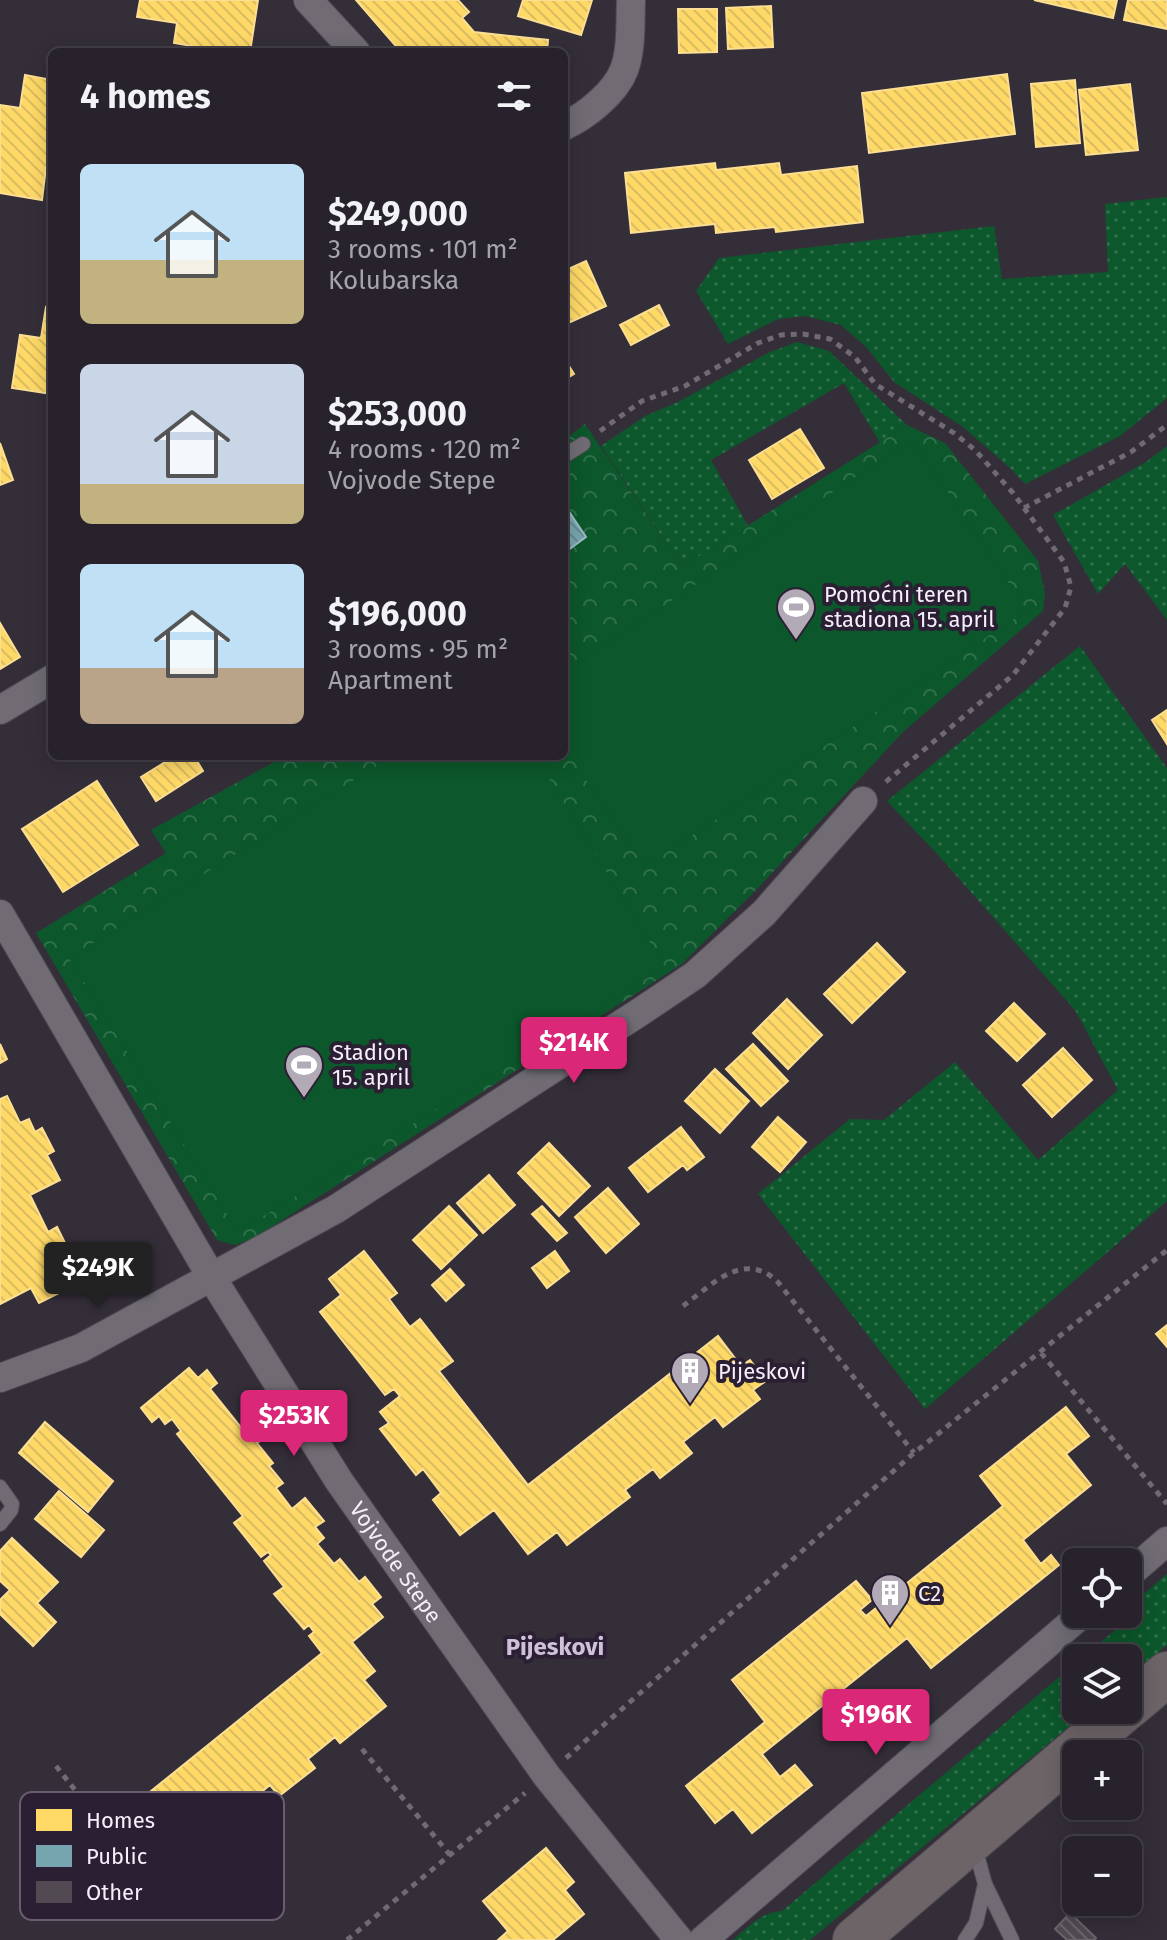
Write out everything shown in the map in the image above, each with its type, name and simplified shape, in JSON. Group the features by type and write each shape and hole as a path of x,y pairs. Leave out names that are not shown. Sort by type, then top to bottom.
{"main road":[{"path":"1142,1695 1167,1674"},
{"path":"855,1940 1107,1724"}],"street":[{"path":"308,0 352,48"},
{"path":"568,123 606,96 623,71 630,39 631,0"},
{"path":"0,710 48,681"},
{"path":"0,1378 81,1348 336,1209 695,975 764,913 863,801"},
{"name":"Vojvode Stepe","path":"0,914 212,1278 339,1481 546,1775 679,1940"},
{"path":"1142,1563 1167,1541"},
{"path":"703,1940 1066,1628"}],"lane":[{"path":"568,453 583,444"},
{"path":"0,1487 12,1504 0,1524"},
{"path":"973,1839 985,1884 1012,1940"},
{"path":"965,1940 976,1923 985,1884"}],"path":[{"path":"583,444 642,401 685,386 758,343 781,335 803,334 830,339 855,357 875,384 954,433 975,450 1024,508 1064,562 1071,587 1065,608 1013,675 863,801"},
{"path":"1024,508 1131,452 1167,425"},
{"path":"347,1940 546,1775 914,1453 1167,1250"},
{"path":"683,1306 733,1270 765,1270 914,1453"},
{"path":"1041,1353 1167,1504"},
{"path":"362,1749 450,1855"},
{"path":"56,1766 77,1792"}],"green space":[{"path":"1167,197 1167,398 1120,436 1025,484 963,427 894,382 867,348 841,325 805,316 778,319 728,344 696,291 719,258 994,226 1002,279 1108,272 1105,204"},
{"path":"797,342 829,351 907,425 880,443 844,383 711,460 748,526 682,567 601,446 645,416 678,402 770,352"},
{"path":"585,424 682,567 907,425 945,443 1038,561 1045,593 1043,611 903,732 760,886 682,964 256,1237 235,1245 217,1240 36,933 166,853 151,830 278,760 568,760 568,437"},
{"name":"Pomoćni teren stadiona 15. april","path":"912,439 1027,610 645,867 568,753 568,670"},
{"path":"1167,446 1167,620 1125,564 1098,594 1053,515 1146,462"},
{"path":"1080,646 1167,768 1167,1201 925,1409 758,1194 850,1119 884,1120 955,1062 1038,1160 1118,1090 1075,1010 887,801"},
{"name":"Stadion 15. april","path":"387,760 537,760 665,967 238,1232 69,958"},
{"path":"1167,1574 1167,1645 1142,1666 1142,1644 1099,1644 1118,1628 1142,1628 1142,1595"},
{"path":"1062,1675 1062,1724 1072,1724 810,1940 733,1940 761,1917 782,1911"}],"building: Homes":[{"path":"140,0 258,0 251,48 203,48 174,43 177,23 137,17"},
{"path":"356,0 458,0 469,12 462,18 474,32 548,40 547,48 398,48"},
{"path":"523,0 592,0 581,35 518,16"},
{"path":"1034,0 1117,0 1113,18"},
{"path":"1128,0 1167,0 1167,29 1124,20"},
{"path":"771,6 773,47 728,49 726,8"},
{"path":"678,9 717,9 717,52 679,53"},
{"path":"1007,74 1015,134 869,153 862,93"},
{"path":"25,75 48,79 48,167 42,200 0,193 0,105 20,108"},
{"path":"1075,80 1080,143 1036,147 1031,84"},
{"path":"1130,84 1138,150 1086,155 1079,90"},
{"path":"715,163 716,170 779,163 781,175 857,166 863,222 776,232 775,227 716,233 715,224 631,233 625,173"},
{"path":"586,261 606,306 568,323 568,269"},
{"path":"659,305 669,325 631,345 620,325"},
{"path":"48,307 48,393 12,388 20,335 41,338"},
{"path":"800,429 824,468 772,499 749,460"},
{"path":"0,443 13,480 0,485"},
{"path":"0,623 20,657 0,669"},
{"path":"1167,710 1167,744 1152,720"},
{"path":"169,760 196,760 203,771 156,801 141,777"},
{"path":"97,781 138,845 63,892 22,829"},
{"path":"877,943 905,972 852,1023 824,994"},
{"path":"787,999 822,1035 788,1069 753,1033"},
{"path":"1014,1003 1045,1034 1017,1061 986,1031"},
{"path":"0,1044 7,1059 0,1063"},
{"path":"753,1044 788,1081 761,1106 726,1069"},
{"path":"1063,1048 1092,1080 1052,1117 1023,1085"},
{"path":"715,1069 749,1101 720,1133 685,1101"},
{"path":"7,1096 20,1123 29,1119 35,1132 42,1128 54,1151 47,1155 60,1180 30,1195 48,1232 57,1227 68,1249 49,1258 53,1266 47,1269 59,1293 39,1303 31,1288 0,1304 0,1099"},
{"path":"778,1117 806,1142 780,1172 752,1147"},
{"path":"681,1127 704,1157 687,1170 683,1165 648,1192 629,1168"},
{"path":"549,1143 590,1186 559,1216 518,1173"},
{"path":"489,1175 515,1205 483,1233 457,1203"},
{"path":"608,1188 639,1224 606,1253 575,1217"},
{"path":"449,1206 477,1235 441,1269 413,1240"},
{"path":"542,1206 567,1233 557,1241 532,1214"},
{"name":"Pijeskovi","path":"364,1251 397,1293 389,1299 410,1327 420,1319 453,1361 439,1371 528,1485 718,1336 741,1366 750,1360 766,1381 753,1390 760,1399 723,1427 715,1417 683,1442 692,1453 660,1478 653,1469 625,1490 630,1497 567,1545 557,1532 528,1554 494,1510 460,1535 433,1500 441,1493 423,1469 416,1475 380,1429 389,1423 380,1412 400,1396 394,1389 385,1395 320,1312 341,1295 329,1279"},
{"path":"555,1251 569,1271 547,1288 532,1268"},
{"path":"450,1269 464,1285 446,1301 432,1285"},
{"path":"1167,1325 1167,1347 1156,1334"},
{"path":"189,1368 198,1378 207,1370 217,1383 210,1389 247,1435 252,1431 260,1441 257,1443 273,1463 269,1466 283,1483 276,1488 292,1509 305,1498 324,1521 315,1527 324,1538 317,1544 334,1564 340,1559 359,1582 365,1577 381,1597 372,1604 383,1617 352,1642 375,1671 364,1680 386,1706 340,1743 335,1737 308,1759 315,1768 284,1792 276,1792 270,1785 261,1792 150,1792 322,1653 309,1636 314,1632 309,1625 304,1629 274,1594 284,1587 264,1561 271,1555 268,1552 261,1557 234,1523 243,1516 177,1434 181,1431 172,1419 165,1424 159,1416 152,1422 141,1408"},
{"name":"C2","path":"1066,1407 1089,1436 1066,1454 1091,1485 1023,1540 1041,1564 1051,1555 1059,1565 931,1668 907,1638 762,1754 780,1777 795,1765 812,1785 752,1833 733,1809 715,1823 686,1786 765,1722 732,1680 856,1581 872,1600 860,1610 866,1616 1003,1506 980,1476"},
{"path":"45,1422 113,1481 88,1512 19,1453"},
{"path":"59,1491 104,1530 81,1557 35,1519"},
{"path":"12,1538 58,1582 37,1603 56,1622 33,1646 0,1614 0,1600 10,1590 0,1581 0,1551"},
{"path":"546,1848 574,1882 565,1890 584,1914 553,1940 498,1940 508,1931 483,1901"}],"building: Public":[{"path":"568,510 586,537 568,550"}],"building: Other":[{"path":"1067,1916 1073,1916 1096,1938 1067,1940 1055,1929"}],"place":[{"name":"Pomoćni teren stadiona 15. april","path":"796,641"},
{"name":"Stadion 15. april","path":"304,1099"},
{"name":"Pijeskovi","path":"690,1405"},
{"name":"C2","path":"890,1627"}],"district":[{"name":"Pijeskovi","path":"555,1647"}]}
